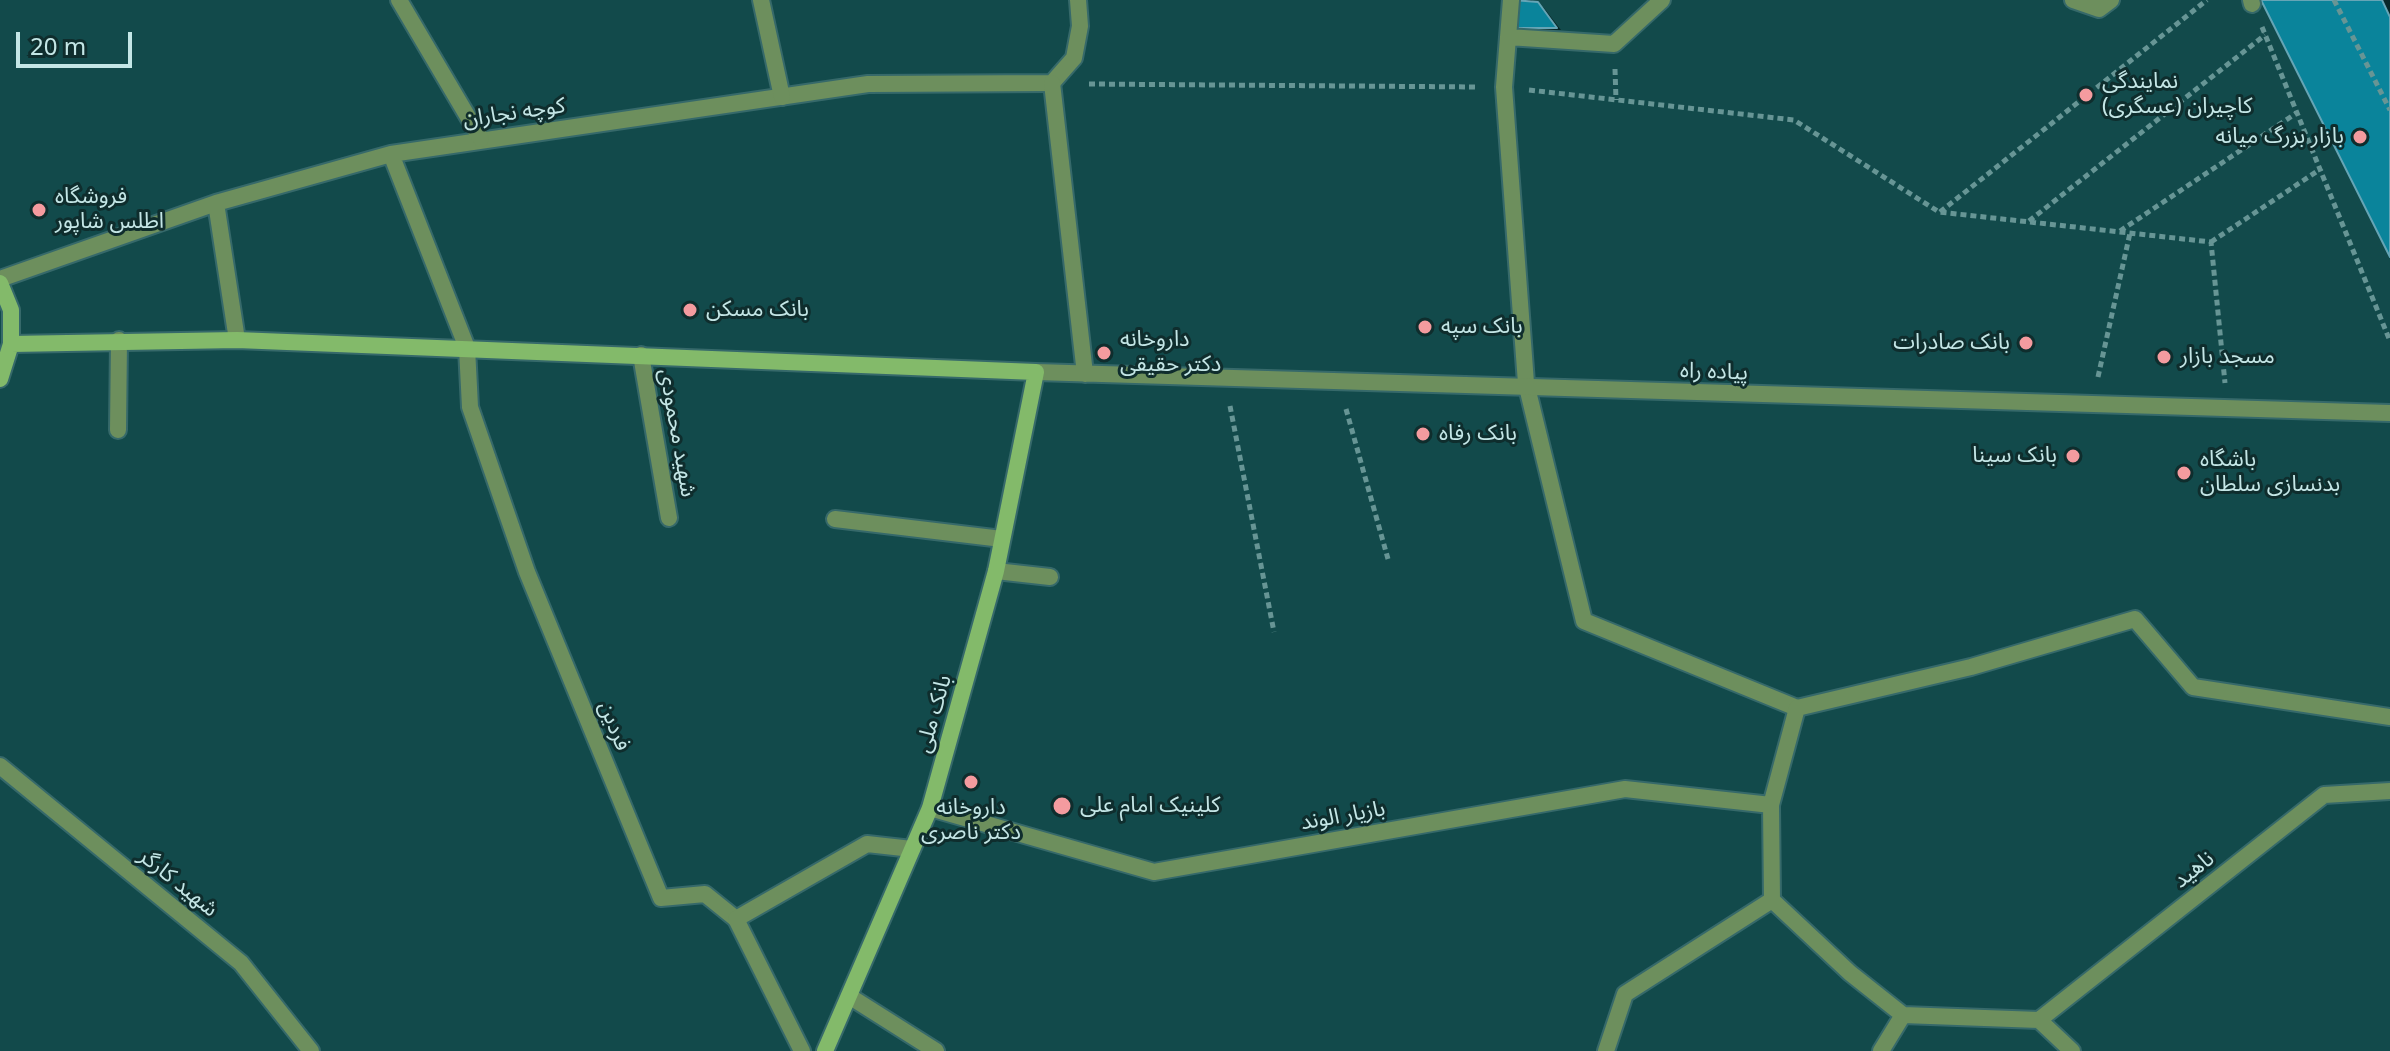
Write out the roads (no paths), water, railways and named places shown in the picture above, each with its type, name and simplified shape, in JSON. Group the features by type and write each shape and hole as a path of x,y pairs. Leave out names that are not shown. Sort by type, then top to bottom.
{"main road":[{"path":"0,281 11,310 11,344 0,379"},
{"path":"11,344 237,340 1036,372"},
{"name":"بانک ملی","path":"825,1051 930,808 996,571 1036,372"}],"street":[{"path":"399,0 481,139"},
{"path":"761,0 782,97"},
{"path":"1078,0 1080,26 1074,58 1052,83 1085,374"},
{"path":"1511,0 1504,87 1527,388 1584,621 1797,708 2135,619 2193,687 2390,717"},
{"path":"1508,37 1614,44 1662,0"},
{"path":"2073,0 2099,9 2111,0"},
{"name":"کوچه نجاران","path":"0,281 216,203 391,154 868,84 1052,83"},
{"path":"391,154 467,348"},
{"path":"216,203 237,340"},
{"path":"118,430 119,340"},
{"name":"فردین","path":"467,348 470,407 527,572 661,898 705,894 736,919 802,1051"},
{"name":"شهید محمودی","path":"641,355 669,518"},
{"name":"پیاده راه","path":"1036,372 2390,413"},
{"path":"835,519 1002,539"},
{"path":"996,571 1050,577"},
{"path":"1797,708 1771,805 1772,900 1850,973 1903,1015 2039,1020 2063,1047"},
{"name":"شهيد کارگر","path":"0,766 241,963 311,1051"},
{"name":"بازیار الوند","path":"930,808 1154,872 1625,789 1771,805"},
{"name":"ناهید","path":"2039,1020 2324,795 2390,791"},
{"path":"736,919 867,844 912,849"},
{"path":"1606,1051 1625,994 1772,900"},
{"path":"849,996 936,1051"},
{"path":"1881,1051 1903,1015"}],"place":[{"name":"نمایندگی کاچیران (عسگری)","path":"2086,95"},
{"name":"بازار بزرگ میانه","path":"2360,137"},
{"name":"فروشگاه اطلس شاپور","path":"39,210"},
{"name":"بانک مسکن","path":"690,310"},
{"name":"بانک سپه","path":"1425,327"},
{"name":"بانک صادرات","path":"2026,343"},
{"name":"داروخانه دکتر حقیقی","path":"1104,353"},
{"name":"مسجد بازار","path":"2164,357"},
{"name":"بانک رفاه","path":"1423,434"},
{"name":"بانک سینا","path":"2073,456"},
{"name":"باشگاه بدنسازی سلطان","path":"2184,473"},
{"name":"داروخانه دکتر ناصری","path":"971,782"},
{"name":"کلینیک امام علی","path":"1062,806"}]}
